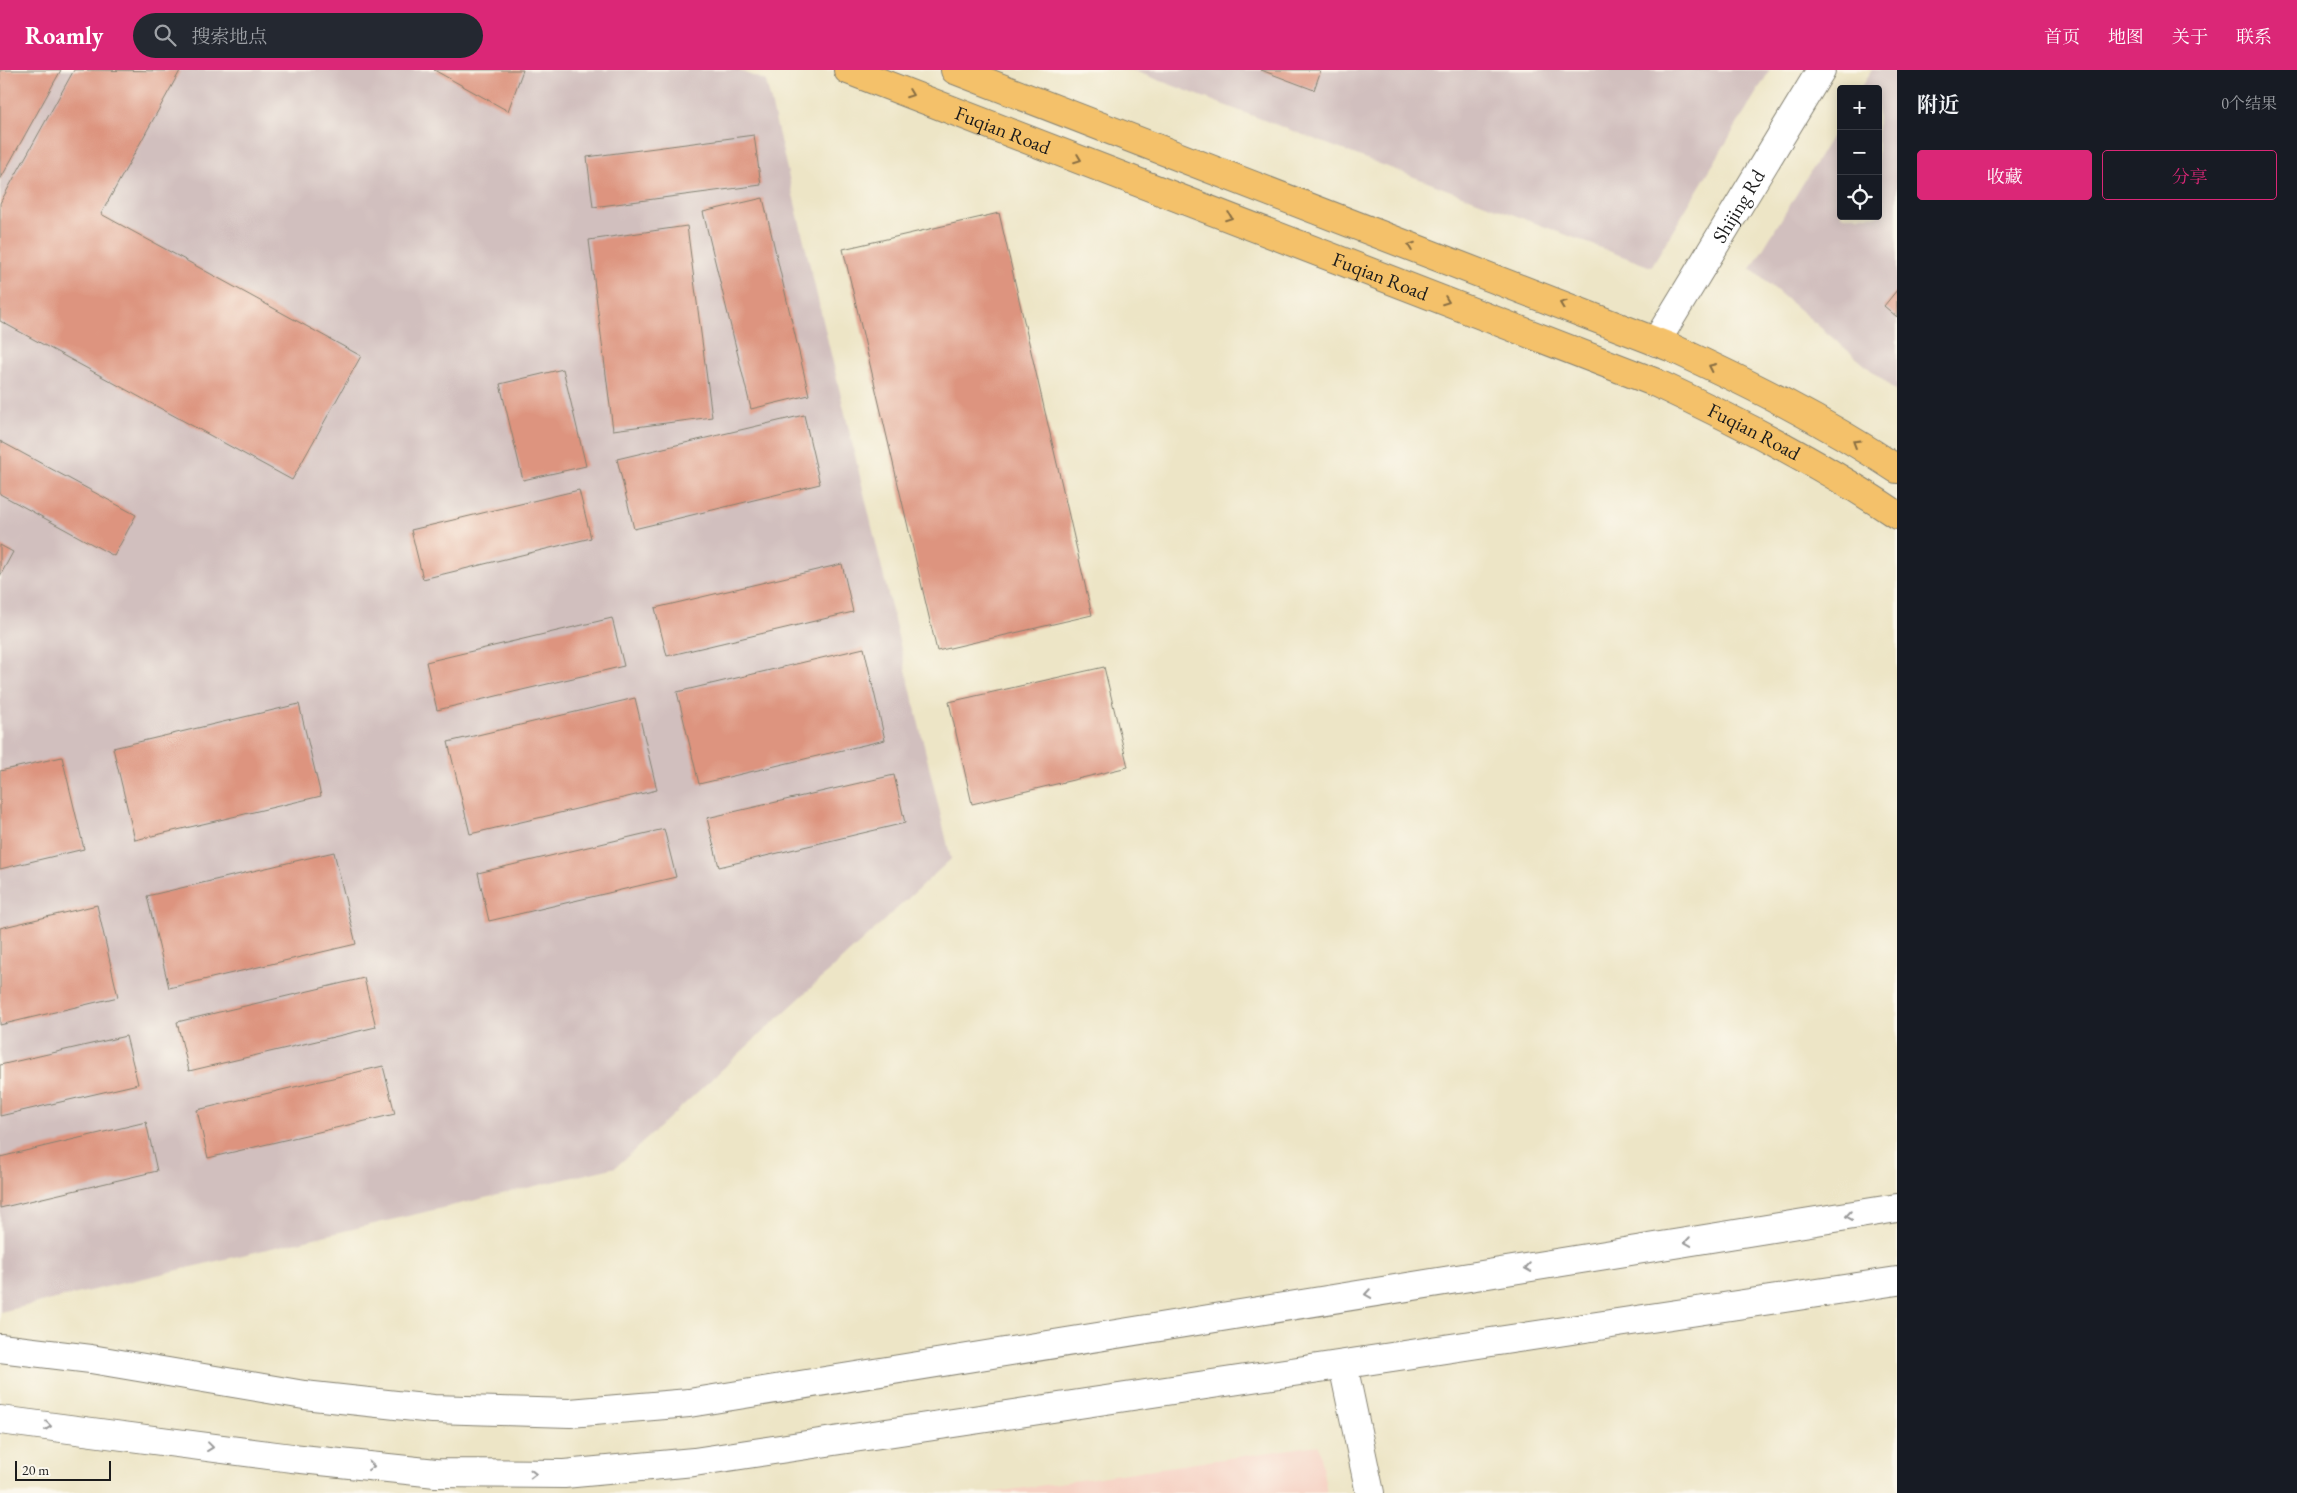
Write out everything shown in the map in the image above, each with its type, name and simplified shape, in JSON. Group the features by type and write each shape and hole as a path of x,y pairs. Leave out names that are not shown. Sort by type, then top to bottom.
{"main road":[{"name":"Fuqian Road","path":"848,70 1654,382 1728,417 1800,455 1897,515"},
{"name":"Fuqian Road","path":"955,70 1656,342 1746,382 1819,421 1897,469"}],"street":[{"name":"Shijing Rd","path":"1656,342 1821,70"},
{"path":"1,1348 91,1359 314,1396 432,1409 570,1412 689,1403 1897,1208"},
{"path":"0,1420 292,1458 436,1473 564,1474 694,1462 1897,1281"},
{"path":"1343,1365 1370,1493"}],"shaded area":[{"path":"0,70 737,70 766,81 951,859 616,1167 0,1312"},
{"path":"1132,70 1770,70 1651,267"},
{"path":"1872,70 1897,70 1897,392 1751,269 1837,128 1837,220 1882,220 1882,85 1863,85"},
{"path":"1318,1445 1327,1493 990,1493"}],"building":[{"path":"0,70 61,70 0,180"},
{"path":"74,70 180,71 101,214 361,356 292,480 0,321 0,203"},
{"path":"434,70 523,70 508,111"},
{"path":"1261,70 1321,70 1314,90"},
{"path":"754,135 761,185 593,207 587,157"},
{"path":"763,198 809,395 751,409 703,212"},
{"path":"999,213 1092,615 937,651 843,249"},
{"path":"687,226 712,417 613,430 589,240"},
{"path":"1897,290 1897,317 1884,306"},
{"path":"563,369 586,466 523,480 500,384"},
{"path":"804,415 820,484 634,529 617,459"},
{"path":"0,441 136,515 114,556 0,494"},
{"path":"579,490 591,538 423,579 411,530"},
{"path":"0,545 13,552 0,576"},
{"path":"842,564 853,612 667,656 655,608"},
{"path":"612,618 624,666 437,710 426,662"},
{"path":"864,648 885,740 699,784 677,692"},
{"path":"1104,667 1128,767 972,804 949,702"},
{"path":"635,698 657,790 470,834 448,742"},
{"path":"299,704 321,796 135,840 113,748"},
{"path":"62,757 84,849 0,869 0,771"},
{"path":"894,775 905,823 719,867 707,818"},
{"path":"664,829 676,877 489,921 478,873"},
{"path":"334,852 356,944 169,988 147,896"},
{"path":"97,905 118,997 0,1025 0,928"},
{"path":"364,978 376,1027 189,1071 177,1022"},
{"path":"126,1036 138,1084 0,1116 0,1065"},
{"path":"383,1066 395,1114 208,1158 197,1110"},
{"path":"146,1122 157,1171 0,1208 0,1157"}]}
